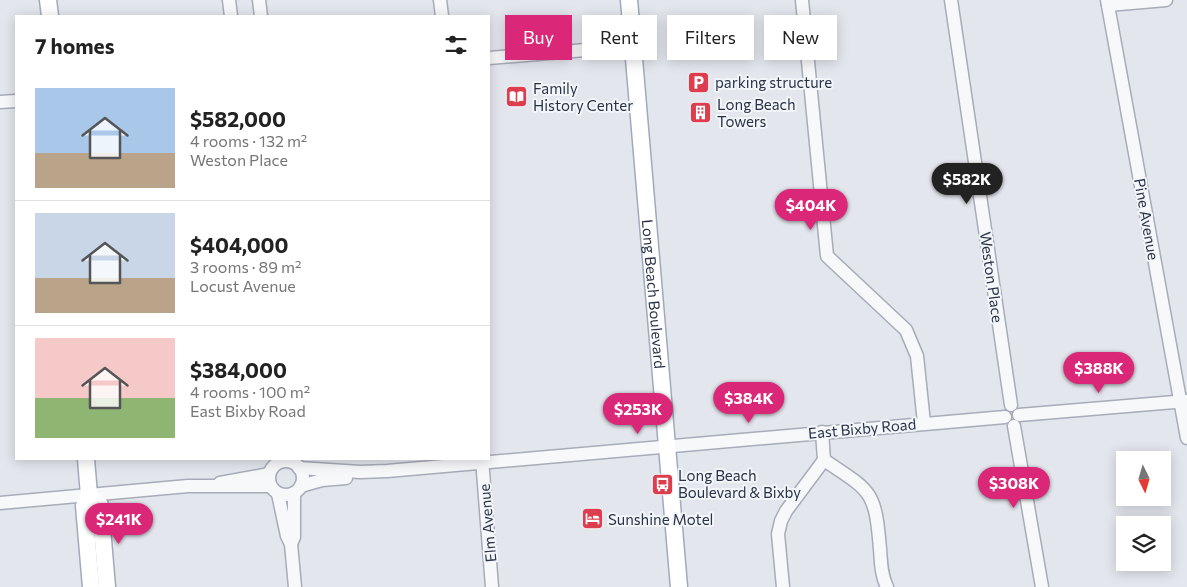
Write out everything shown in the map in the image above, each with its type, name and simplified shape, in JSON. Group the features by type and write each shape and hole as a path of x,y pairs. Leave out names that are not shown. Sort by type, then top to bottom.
{"main road":[{"path":"48,0 50,15"},
{"name":"Long Beach Boulevard","path":"629,0 630,15"},
{"name":"Long Beach Boulevard","path":"633,60 679,587"},
{"path":"86,460 89,495 84,506 91,587"},
{"path":"89,495 100,505 107,587"}],"street":[{"path":"229,0 231,15"},
{"path":"260,0 261,15"},
{"path":"440,0 442,15"},
{"path":"802,0 827,256 906,330 917,356 924,423"},
{"name":"Weston Place","path":"951,0 1012,416 1042,587"},
{"path":"1107,2 1166,0"},
{"name":"Pine Avenue","path":"1107,2 1184,401 1187,438"},
{"path":"490,58 582,50"},
{"path":"0,102 15,101"},
{"name":"East Bixby Road","path":"360,472 349,477 322,480 288,495 274,475 285,461 360,472 1184,401"},
{"path":"783,587 778,534 781,521 786,511 824,460 822,432"},
{"path":"824,460 862,486 874,504 882,573 887,587"},
{"name":"Elm Avenue","path":"482,461 492,587"},
{"path":"291,544 294,537 298,489 303,478 294,463"},
{"path":"0,503 211,486 228,480 274,475 287,536 291,544 295,587"}],"place":[{"name":"parking structure","path":"699,82"},
{"name":"Family History Center","path":"517,97"},
{"name":"Long Beach Towers","path":"701,113"},
{"name":"Long Beach Boulevard & Bixby","path":"662,484"},
{"name":"Sunshine Motel","path":"592,519"}]}
